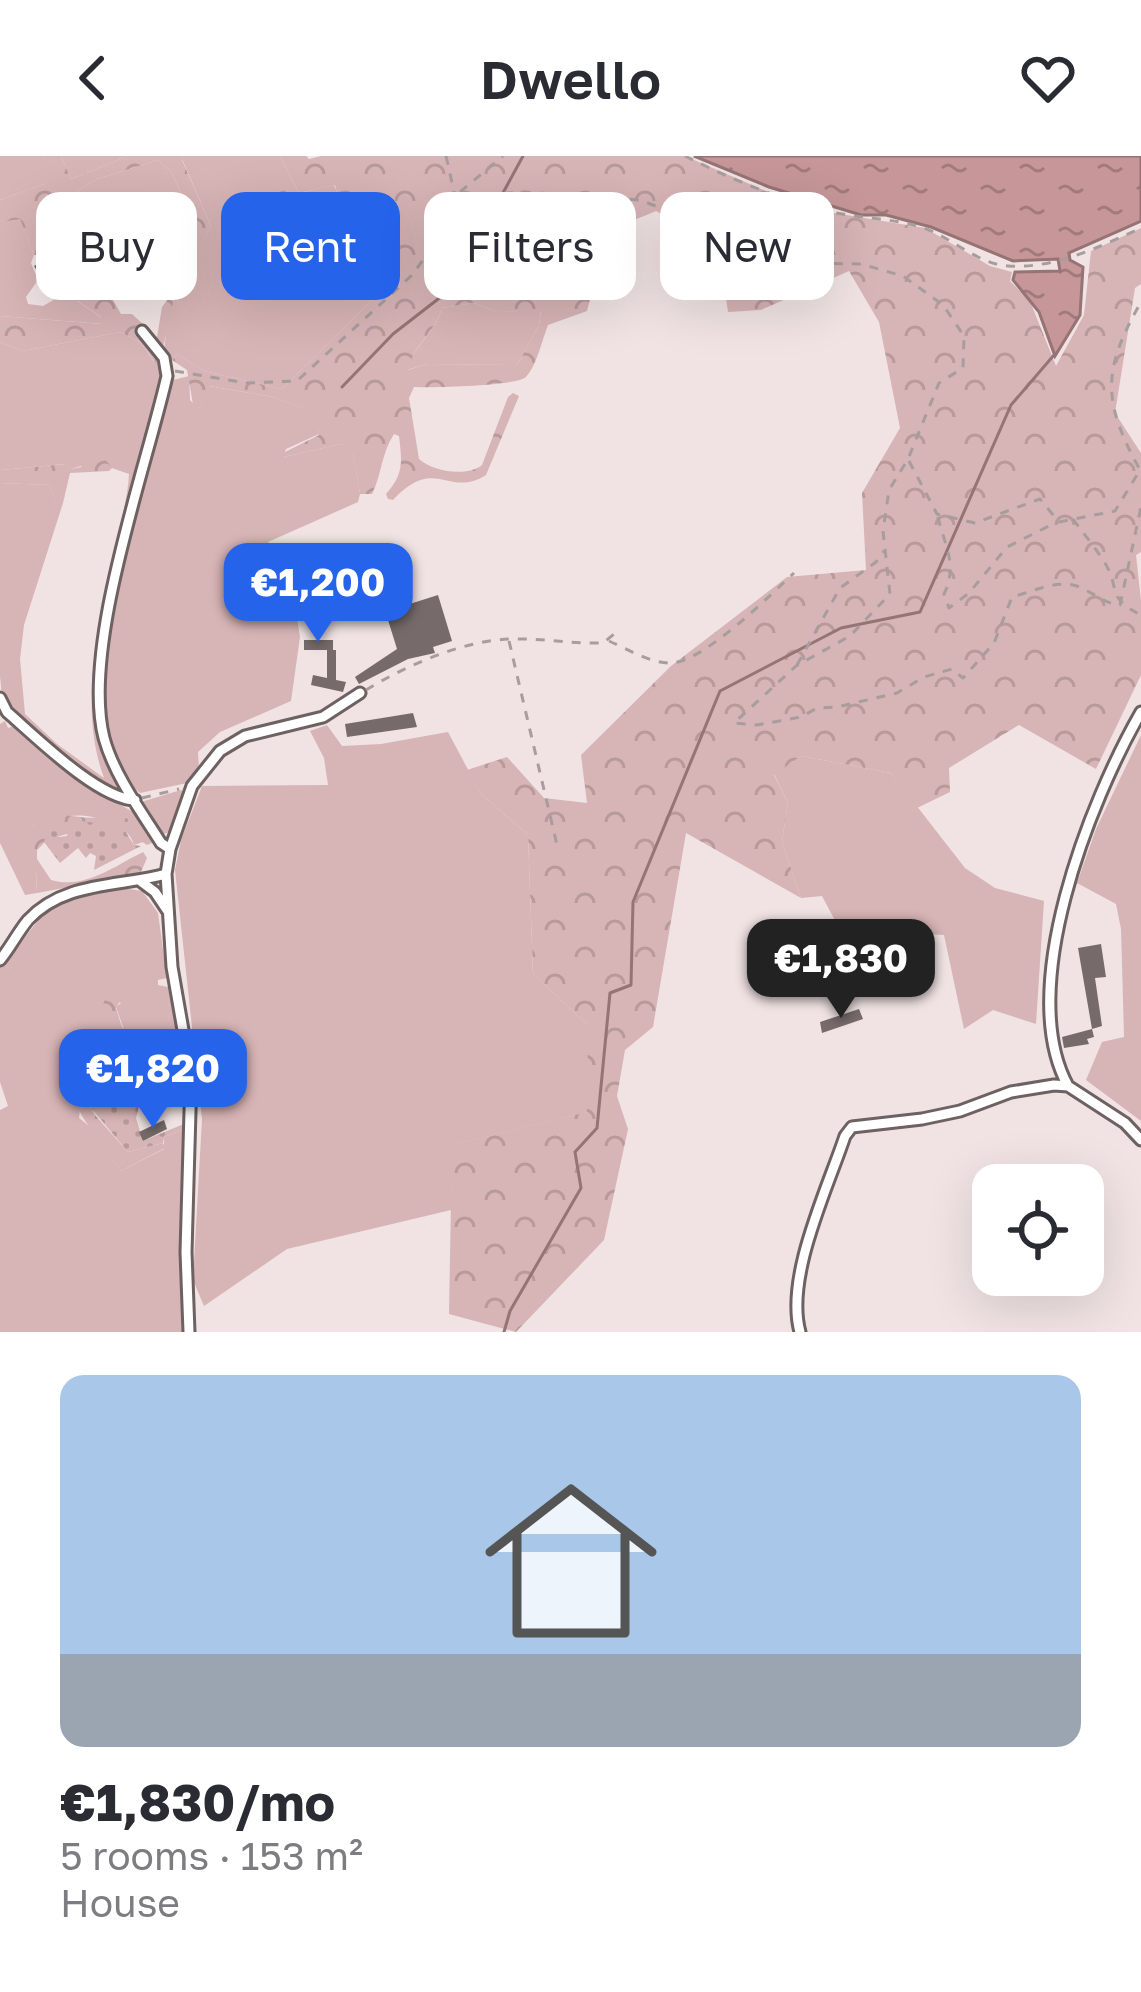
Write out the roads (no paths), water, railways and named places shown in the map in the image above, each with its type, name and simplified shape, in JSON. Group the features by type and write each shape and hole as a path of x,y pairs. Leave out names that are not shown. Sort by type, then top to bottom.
{"street":[{"path":"142,331 162,355 167,370 115,586 101,671 104,739 135,800 170,850"},
{"path":"189,1332 186,1252 191,1076 172,967 166,874 170,850 192,786 233,741 312,721 360,693"},
{"path":"0,698 7,712 83,775 122,800 135,800"},
{"path":"1141,712 1106,776 1062,908 1049,1027 1054,1057 1068,1086 1125,1123 1141,1140"},
{"path":"0,960 31,918 52,901 105,884 166,874"},
{"path":"139,880 155,892 168,912"},
{"path":"800,1332 798,1279 850,1128 960,1111 1039,1087 1068,1086"}],"water":[{"path":"694,156 1141,156 1141,221 1069,253 1070,260 1083,267 1080,315 1055,356 1039,312 1013,280 1015,272 1060,271 1058,259 1013,261 931,227 834,207 834,192 785,192"}],"waterway":[{"path":"342,387 393,334 451,289 523,156"},
{"path":"504,1332 510,1311 581,1188 575,1152 597,1128 610,993 631,985 633,902 720,691 841,628 920,612 1011,405 1054,355"}]}
